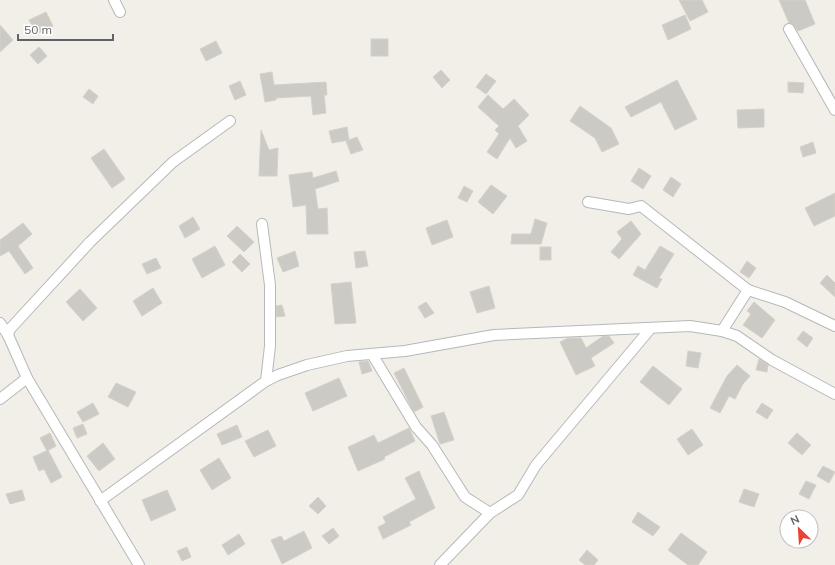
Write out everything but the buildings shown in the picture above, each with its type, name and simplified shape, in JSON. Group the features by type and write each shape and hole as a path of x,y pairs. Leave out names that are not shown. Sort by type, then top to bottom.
{"street":[{"path":"114,0 120,12"},
{"path":"789,29 835,110"},
{"path":"8,335 10,329 80,253 173,162 230,121"},
{"path":"588,202 630,209 641,206 748,290 785,302 835,326"},
{"path":"262,224 270,285 270,346 266,381"},
{"path":"722,331 748,290"},
{"path":"0,323 8,335 27,378 139,565"},
{"path":"100,501 115,492 186,438 266,381 307,364 347,356 405,351 494,335 690,326 722,331 737,336 772,360 835,394"},
{"path":"440,565 490,513 518,495 536,465 651,328"},
{"path":"372,354 416,427 432,445 465,497 490,513"},
{"path":"0,399 27,378"}]}
